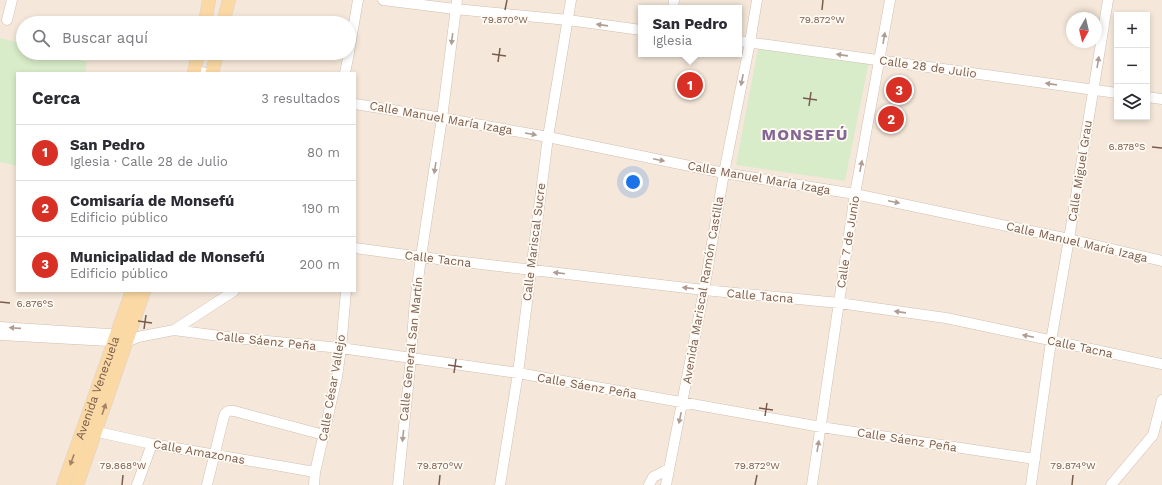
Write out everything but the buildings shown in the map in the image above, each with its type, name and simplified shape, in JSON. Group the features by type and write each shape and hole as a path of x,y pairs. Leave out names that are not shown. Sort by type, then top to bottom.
{"main road":[{"path":"206,16 209,0"},
{"path":"226,16 229,0"},
{"path":"198,60 198,72"},
{"path":"212,72 215,60"},
{"name":"Avenida Venezuela","path":"125,338 132,292"},
{"name":"Avenida Venezuela","path":"63,485 90,430 144,292"},
{"name":"Avenida Venezuela","path":"77,485 90,430"}],"street":[{"path":"7,20 12,0"},
{"path":"355,16 358,0"},
{"path":"383,0 456,5 638,30"},
{"name":"Calle Mariscal Sucre","path":"500,485 518,373 548,137 571,0"},
{"name":"Avenida Mariscal Ramón Castilla","path":"666,485 683,403 724,173 757,0"},
{"name":"Calle 7 de Junio","path":"812,485 855,194 890,0"},
{"name":"Calle Miguel Grau","path":"1032,485 1051,341 1108,0"},
{"name":"Calle General San Martín","path":"398,485 420,257 442,118 456,5"},
{"name":"Calle 28 de Julio","path":"742,41 1114,93"},
{"path":"345,72 348,60"},
{"path":"1150,97 1162,99"},
{"name":"Calle Manuel María Izaga","path":"356,104 548,137 724,173 855,194 1069,239 1162,261"},
{"name":"Calle Tacna","path":"356,248 704,290 839,303 946,318 1162,364"},
{"path":"174,330 232,292"},
{"name":"Calle César Vallejo","path":"314,485 315,472 337,377 342,348 346,292"},
{"name":"Calle Sáenz Peña","path":"0,327 125,338"},
{"name":"Calle Sáenz Peña","path":"0,335 125,338 174,330 236,338 342,348 518,373 821,427 1035,459"},
{"path":"1111,485 1153,435 1160,420 1162,400"},
{"path":"207,485 224,416 228,411 234,411 324,435"},
{"name":"Calle Amazonas","path":"90,430 152,444 315,472"},
{"path":"137,485 152,444"},
{"path":"649,485 653,477 669,469"}],"shaded area":[{"path":"0,0 1162,0 1162,485 0,485"}],"green space":[{"path":"0,38 16,42 16,60 80,60 87,62 85,72 16,72 16,166 0,162"},
{"path":"759,43 869,61 845,181 736,165"}],"place":[{"name":"San Pedro","path":"690,85"},
{"name":"Municipalidad de Monsefú","path":"899,90"},
{"name":"Comisaría de Monsefú","path":"891,119"}],"district":[{"name":"MONSEFÚ","path":"805,134"}]}
